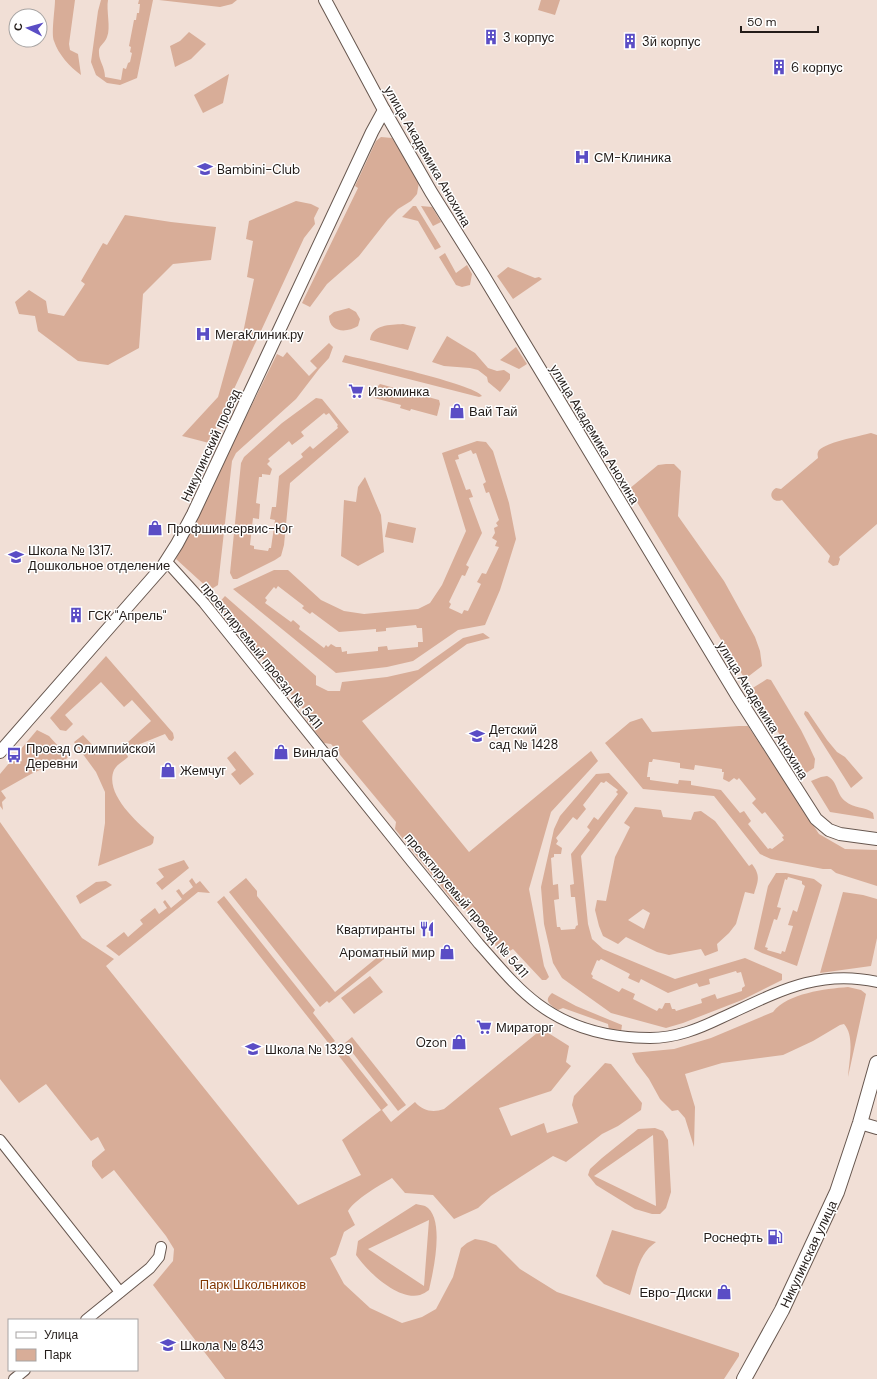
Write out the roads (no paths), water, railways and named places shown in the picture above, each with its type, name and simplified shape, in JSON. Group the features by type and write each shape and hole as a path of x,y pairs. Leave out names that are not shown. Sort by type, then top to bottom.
{"main road":[{"name":"Никулинская улица","path":"744,1379 782,1310 837,1192 860,1123 877,1063"}],"street":[{"name":"улица Академика Анохина","path":"325,0 384,110 431,192 732,688 816,819 829,830 840,834 877,839"},
{"name":"Никулинский проезд","path":"0,752 167,562 193,514 372,132 384,110"},
{"name":"проектируемый проезд № 5411","path":"167,562 204,603 433,888 511,981 537,1004 560,1019 598,1033 636,1038 666,1038 696,1030 776,994 820,979 866,979 877,982"},
{"path":"860,1123 877,1128"},
{"path":"0,1140 120,1292"},
{"path":"87,1319 153,1265 159,1257 160,1247"},
{"path":"14,1379 24,1371"}],"place":[{"name":"3 корпус","path":"491,37"},
{"name":"3й корпус","path":"630,41"},
{"name":"6 корпус","path":"779,67"},
{"name":"СМ-Клиника","path":"582,157"},
{"name":"Bambini-Club","path":"205,169"},
{"name":"МегаКлиник.ру","path":"203,334"},
{"name":"Изюминка","path":"356,391"},
{"name":"Вай Тай","path":"457,411"},
{"name":"Профшинсервис-Юг","path":"155,528"},
{"name":"Школа № 1317. Дошкольное отделение","path":"16,557"},
{"name":"ГСК \"Апрель\"","path":"76,615"},
{"name":"Детский сад № 1428","path":"477,736"},
{"name":"Винлаб","path":"281,752"},
{"name":"Проезд Олимпийской Деревни","path":"14,755"},
{"name":"Жемчуг","path":"168,770"},
{"name":"Квартиранты","path":"427,929"},
{"name":"Ароматный мир","path":"447,952"},
{"name":"Мираторг","path":"484,1027"},
{"name":"Ozon","path":"459,1042"},
{"name":"Школа № 1329","path":"253,1049"},
{"name":"Роснефть","path":"775,1237"},
{"name":"Евро-Диски","path":"724,1292"},
{"name":"Школа № 843","path":"168,1345"}],"park label":[{"name":"Парк Школьников","path":"253,1284"}]}
